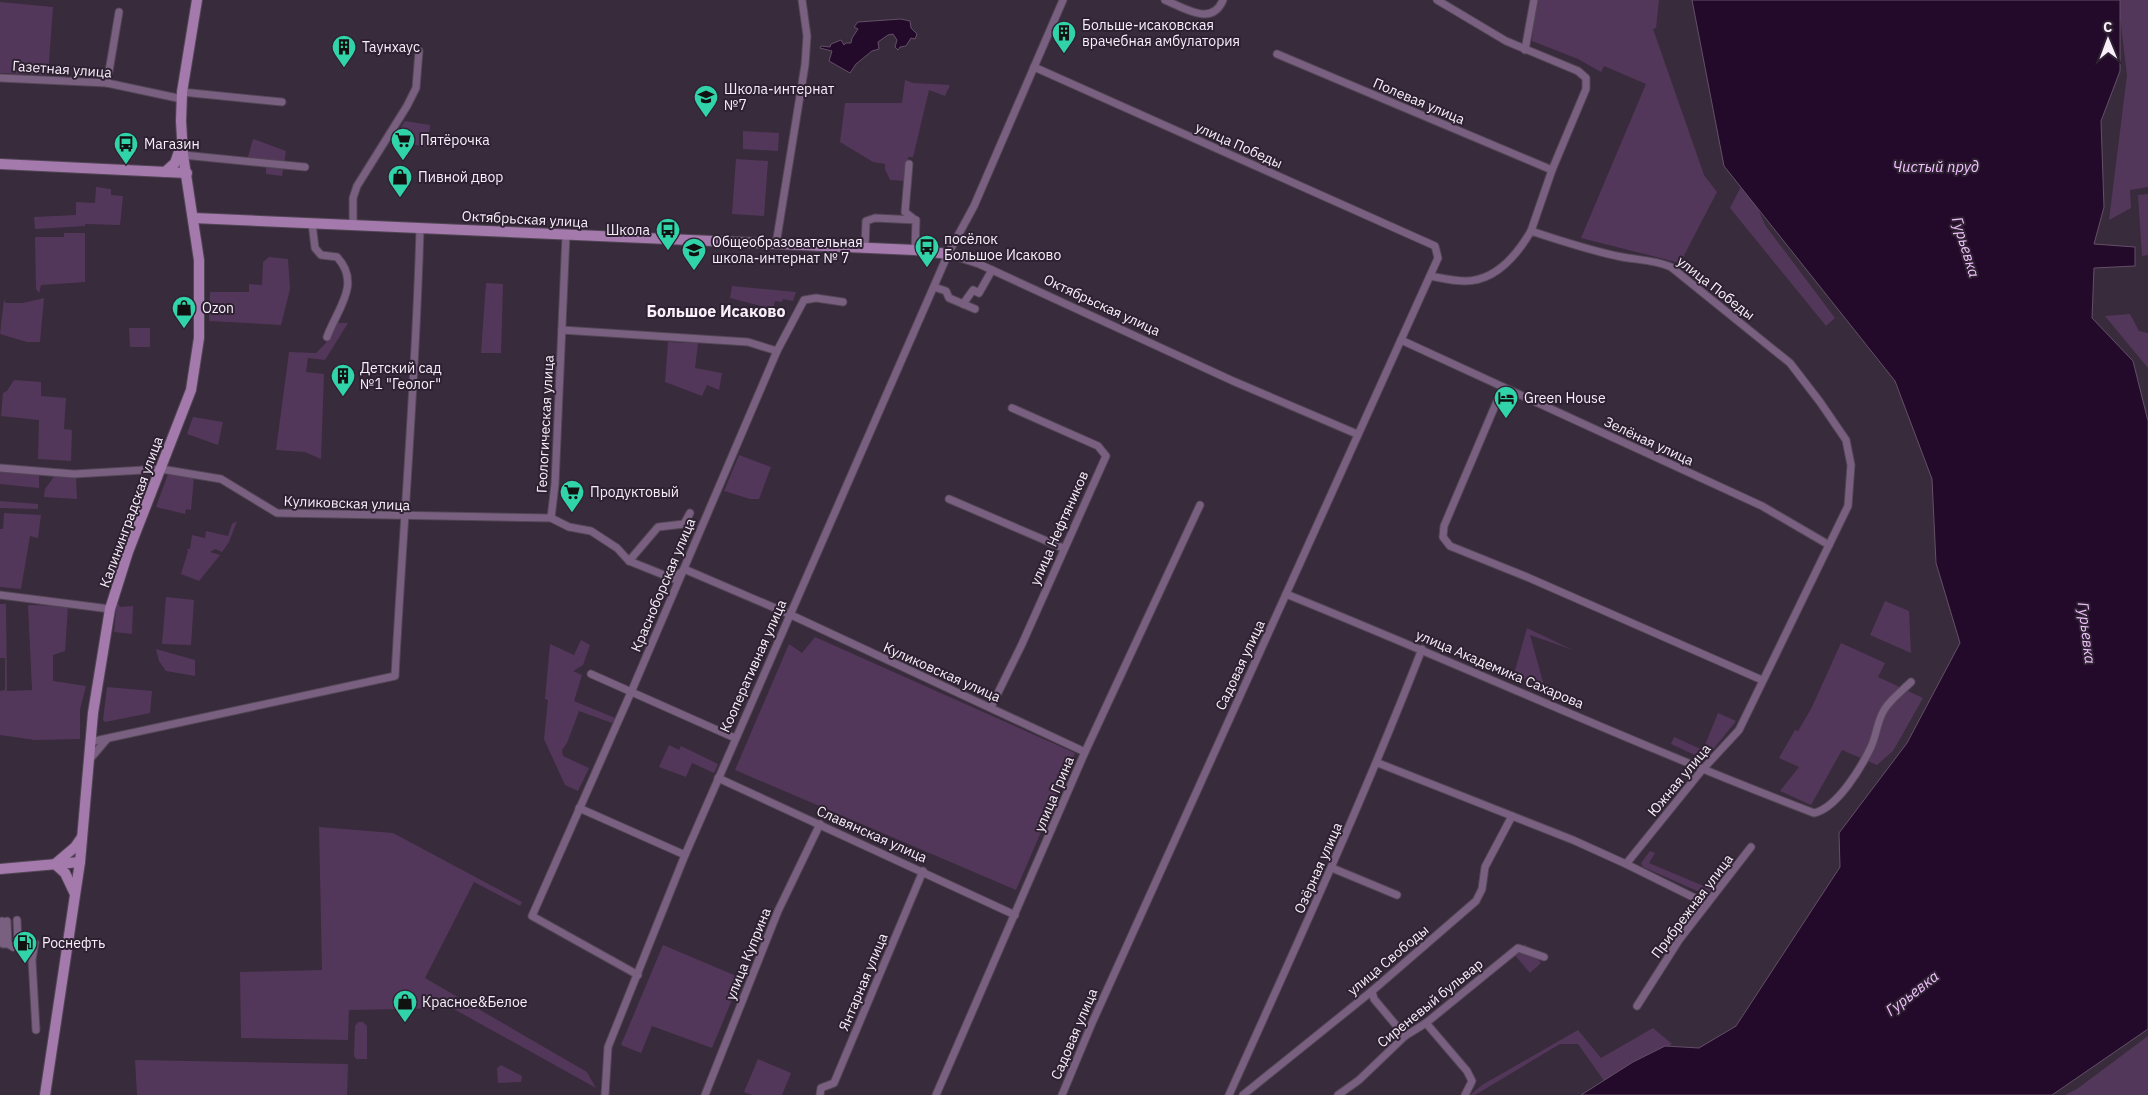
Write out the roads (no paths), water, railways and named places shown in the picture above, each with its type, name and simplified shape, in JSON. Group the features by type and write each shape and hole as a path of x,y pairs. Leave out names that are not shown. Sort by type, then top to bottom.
{"street":[{"name":"Калининградская улица","path":"45,1095 80,862 90,742 98,678 110,609 128,552 191,390 199,338 199,260 182,140 182,95 197,0"},
{"path":"776,244 805,65 807,36 802,0"},
{"path":"1034,67 1063,0"},
{"path":"1165,0 1200,15 1211,14 1220,8 1223,0"},
{"path":"1430,276 1465,281 1481,279 1504,266 1518,252 1532,231 1552,170 1586,89 1586,78 1578,71 1525,50 1437,0"},
{"path":"1525,50 1534,0"},
{"path":"107,83 119,12"},
{"path":"353,225 353,198 357,186 407,106 416,88 418,51"},
{"name":"Полевая улица","path":"1277,54 1552,170"},
{"name":"улица Победы","path":"1034,67 1435,246"},
{"name":"Кооперативная улица","path":"605,1095 608,1047 685,855 948,254 974,206 1034,67"},
{"name":"Газетная улица","path":"0,78 107,83 182,95 282,102"},
{"path":"164,172 175,163 182,140"},
{"path":"183,155 305,167"},
{"path":"0,164 186,173"},
{"path":"909,164 905,212 916,220"},
{"name":"Октябрьская улица","path":"194,218 915,250 948,254 992,270 1233,381 1357,434"},
{"path":"865,248 866,222 875,218 916,220"},
{"path":"915,250 916,220"},
{"path":"312,223 315,248 321,255 337,257 347,268 348,286 344,303 334,317 327,337"},
{"path":"90,742 395,676 400,576 406,518 420,228"},
{"name":"улица Победы","path":"1532,231 1590,250 1672,266 1790,363 1846,440 1851,465"},
{"name":"Геологическая улица","path":"551,518 556,484 566,235"},
{"name":"Садовая улица","path":"1062,1095 1092,1024 1357,434 1438,258 1435,246"},
{"path":"963,304 973,290 980,293 992,270"},
{"path":"934,287 946,291 950,298 975,309"},
{"name":"Красноборская улица","path":"638,975 532,916 632,690 777,351 804,300 816,298 843,302"},
{"path":"562,330 748,342 777,351"},
{"name":"Зелёная улица","path":"1401,340 1762,506 1829,545"},
{"path":"1503,387 1444,526 1443,537 1450,546 1527,576 1762,680"},
{"name":"улица Нефтяников","path":"991,707 1022,644 1063,548 1106,456 1098,446 1012,408"},
{"name":"Южная улица","path":"1626,864 1702,770 1739,730 1848,506 1851,465"},
{"name":"Куликовская улица","path":"0,468 74,474 161,469 221,479 277,514 406,518 551,518 569,527 591,531 616,548 629,561 674,579 684,569 789,614 1085,752"},
{"path":"949,499 1063,548"},
{"name":"улица Грина","path":"936,1095 1085,752 1200,505"},
{"path":"629,561 658,527 684,524 690,514"},
{"name":"улица Академика Сахарова","path":"1286,594 1422,649 1702,770 1814,813 1822,811 1832,803 1857,772 1871,746 1882,712 1911,682"},
{"path":"0,595 110,609"},
{"name":"Озёрная улица","path":"1229,1095 1378,762 1422,649"},
{"path":"592,674 632,690 735,738"},
{"path":"89,759 109,738"},
{"path":"1378,762 1573,840 1707,904"},
{"name":"Славянская улица","path":"718,778 1016,914"},
{"path":"579,808 685,855"},
{"name":"улица Свободы","path":"1243,1095 1372,991 1476,901 1482,889 1485,867 1512,816"},
{"name":"улица Куприна","path":"705,1095 778,911 820,824"},
{"path":"55,864 75,848 82,836"},
{"name":"Прибрежная улица","path":"1637,1006 1679,940 1752,847"},
{"path":"2,868 80,862"},
{"path":"55,864 65,873 75,895"},
{"path":"1332,868 1397,895"},
{"name":"Янтарная улица","path":"820,1095 821,1088 834,1083 923,871"},
{"path":"10,921 18,943 6,944 10,921"},
{"path":"35,943 32,960 36,1030"},
{"name":"Сиреневый бульвар","path":"1338,1095 1359,1080 1405,1036 1426,1023 1518,948 1544,957"},
{"path":"1372,991 1374,999 1405,1036"},
{"path":"1426,1023 1467,1071 1472,1081 1465,1095"}],"water":[{"name":"Чистый пруд","path":"1692,0 2120,0 2120,71 2101,121 2104,207 2094,244 2135,247 2135,266 2094,268 2092,318 2133,361 2148,421 2148,1029 2052,1095 1581,1095 1633,1062 1665,1046 1699,1048 1736,1026 1840,867 1839,833 1907,743 1960,643 1936,563 1932,479 1895,381 1724,166"},
{"path":"901,19 910,21 911,28 917,34 915,39 911,38 906,46 900,47 898,50 895,47 897,40 893,34 888,35 878,42 879,49 872,51 856,64 850,73 829,61 832,51 820,48 821,46 830,47 831,44 841,40 844,45 851,43 858,29 854,27 858,22"}],"place":[{"name":"Больше-исаковская врачебная амбулатория","path":"1064,54"},
{"name":"Таунхаус","path":"344,68"},
{"name":"Школа-интернат №7","path":"706,118"},
{"name":"Пятёрочка","path":"403,161"},
{"name":"Магазин","path":"126,165"},
{"name":"Пивной двор","path":"400,198"},
{"name":"Школа","path":"668,251"},
{"name":"посёлок Большое Исаково","path":"927,268"},
{"name":"Общеобразовательная школа-интернат № 7","path":"694,271"},
{"name":"Ozon","path":"184,329"},
{"name":"Детский сад №1 \"Геолог\"","path":"343,397"},
{"name":"Green House","path":"1506,419"},
{"name":"Продуктовый","path":"572,513"},
{"name":"Роснефть","path":"25,964"},
{"name":"Красное&Белое","path":"405,1023"}],"district":[{"name":"Большое Исаково","path":"716,311"}],"water label":[{"name":"Гурьевка","path":"1966,247"},
{"name":"Гурьевка","path":"2087,633"},
{"name":"Гурьевка","path":"1912,993"}]}
